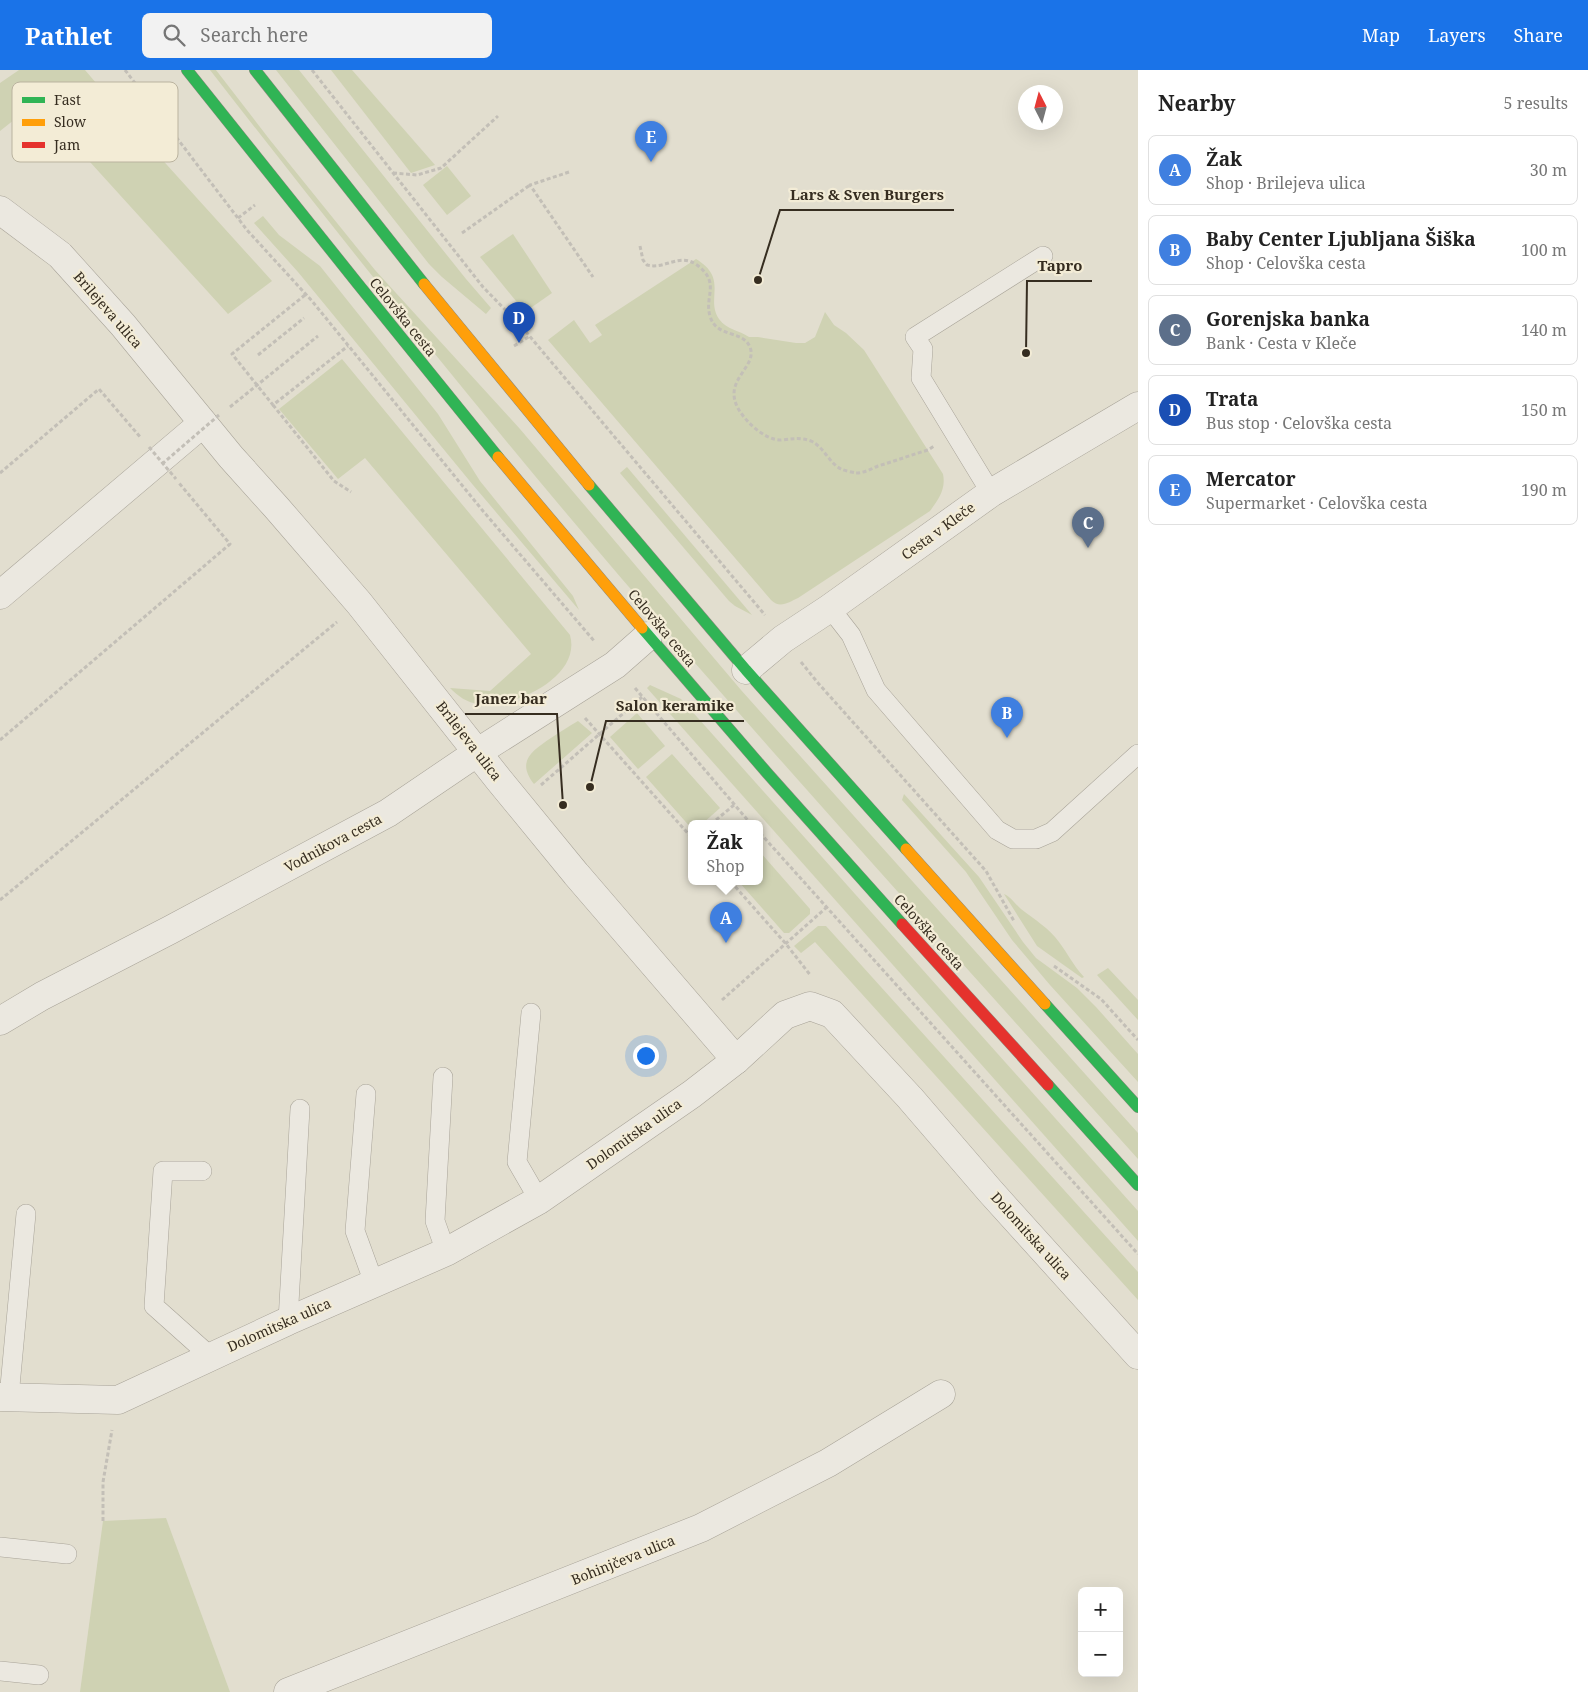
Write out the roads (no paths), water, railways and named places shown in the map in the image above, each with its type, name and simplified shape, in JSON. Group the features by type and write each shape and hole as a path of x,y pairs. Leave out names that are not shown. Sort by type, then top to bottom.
{"main road":[{"name":"Celovška cesta","path":"187,70 457,407 648,636 787,796 1138,1185"},
{"path":"255,70 482,357 746,670 1138,1107"}],"street":[{"name":"Brilejeva ulica","path":"0,210 60,256 211,419 570,867 736,1060"},
{"name":"Cesta v Kleče","path":"746,670 783,639 830,608 991,493 1138,406"},
{"path":"0,595 211,419"},
{"name":"Vodnikova cesta","path":"0,1021 42,996 388,814 478,752 615,666 648,636"},
{"name":"Dolomitska ulica","path":"5,1397 118,1400 210,1356 446,1252 539,1200 692,1094 736,1060 785,1015 810,1006 832,1014 910,1098 1010,1213 1138,1355"},
{"name":"Bohinjčeva ulica","path":"288,1692 701,1528 828,1463 941,1394"}],"lane":[{"path":"991,493 921,378 923,349 915,337 1043,256"},
{"path":"830,608 851,635 876,690 997,830 1012,839 1036,840 1052,832 1138,754"},
{"path":"531,1013 517,1162 539,1200"},
{"path":"443,1077 435,1221 446,1252"},
{"path":"366,1094 355,1231 374,1283"},
{"path":"288,1321 300,1109"},
{"path":"202,1171 163,1171 154,1306 210,1356"},
{"path":"5,1397 26,1214"},
{"path":"0,1547 67,1554"},
{"path":"0,1671 39,1675"}],"place":[{"name":"Mercator","path":"651,162"},
{"name":"Lars & Sven Burgers","path":"758,280"},
{"name":"Trata","path":"519,343"},
{"name":"Tapro","path":"1026,353"},
{"name":"Gorenjska banka","path":"1088,548"},
{"name":"Baby Center Ljubljana Šiška","path":"1007,738"},
{"name":"Salon keramike","path":"590,787"},
{"name":"Janez bar","path":"563,805"},
{"name":"Žak","path":"726,943"}]}
